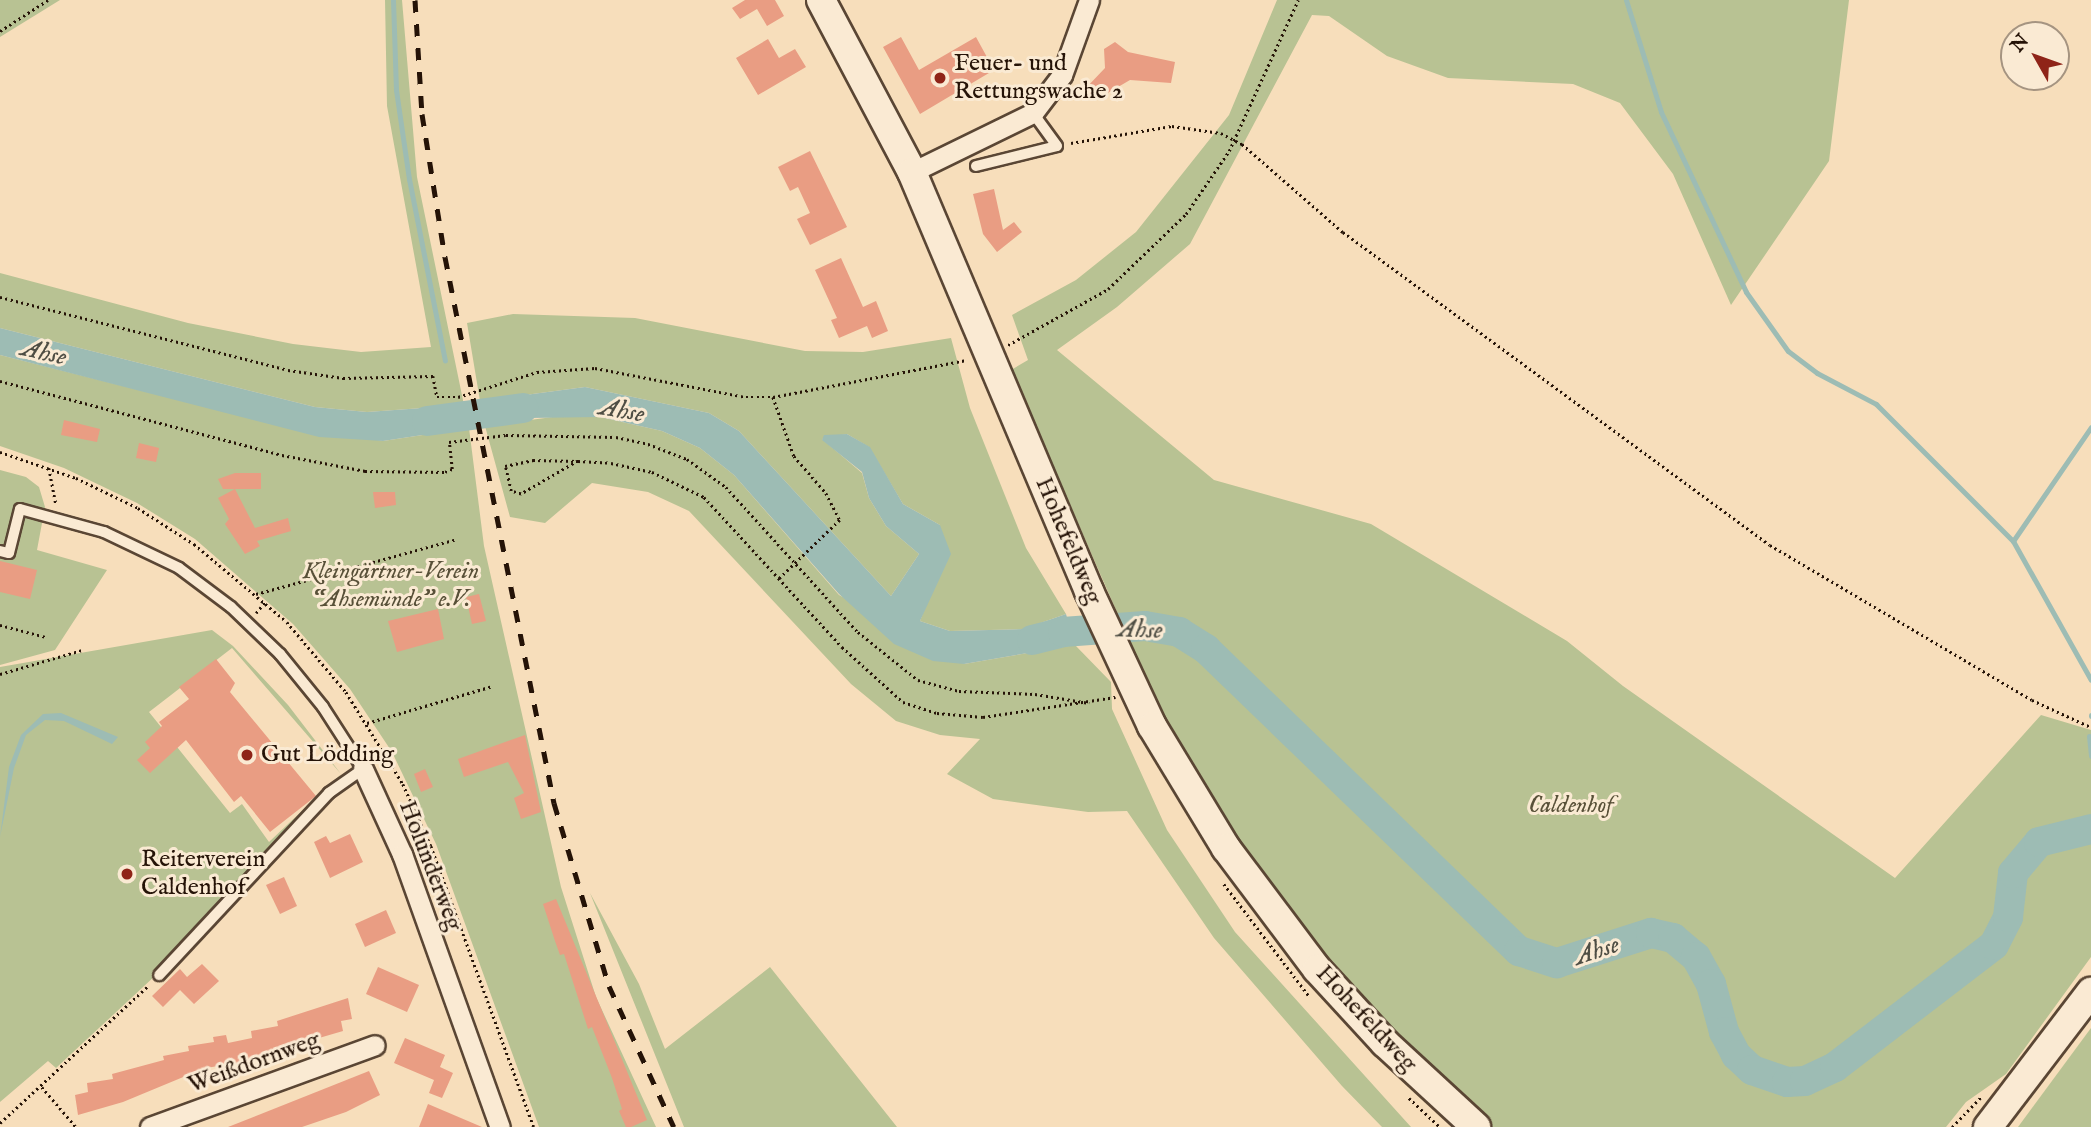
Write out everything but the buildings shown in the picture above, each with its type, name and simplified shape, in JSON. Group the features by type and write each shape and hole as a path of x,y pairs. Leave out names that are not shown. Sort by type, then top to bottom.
{"main road":[{"name":"Hohefeldweg","path":"821,0 912,172 978,356 1131,683 1186,785 1270,910 1385,1043 1476,1127"},
{"path":"1988,1127 2091,992"}],"street":[{"path":"912,172 1033,113 1062,75 1089,0"},
{"name":"Holunderweg","path":"363,769 402,854 500,1127"},
{"name":"Weißdornweg","path":"150,1127 374,1045"}],"lane":[{"path":"976,166 1057,146 1033,113"},
{"name":"Holunderweg","path":"5,552 20,509 53,517 143,549 231,607 302,680 363,769"},
{"path":"159,975 329,793 363,769"}],"path":[{"path":"0,31 48,0"},
{"path":"0,298 288,370 343,378 433,376 437,397 469,394 537,372 595,368 746,397 774,397 978,356 1083,306 1130,270 1186,214 1235,140 1298,0"},
{"path":"1057,146 1172,126 1221,133 1235,140 1354,240 1770,545 2032,700 2091,727"},
{"path":"0,381 282,454 365,471 445,472 452,469 449,442 506,435 616,437 648,444 709,472 858,632 918,680 959,691 1035,694 1089,703"},
{"path":"774,397 794,456 839,512 840,520 779,579"},
{"path":"0,452 49,468 138,508 194,544 265,602"},
{"path":"578,461 521,494 511,491 505,466 533,460 578,461 652,471 704,497 842,648 903,702 937,713 983,717 1089,703 1131,683"},
{"path":"49,468 56,502 53,517"},
{"path":"256,594 457,539"},
{"path":"0,625 46,637"},
{"path":"0,674 82,650"},
{"path":"367,723 493,686"},
{"path":"0,1123 159,975"},
{"path":"42,1086 76,1127"}],"green space":[{"path":"0,0 60,0 0,37"},
{"path":"385,0 402,0 417,177 464,405 367,412 315,407 0,328 0,273 188,323 293,344 361,352 431,347 387,106"},
{"name":"Caldenhof","path":"1277,0 1849,0 1829,161 1731,305 1673,174 1620,103 1573,84 1448,78 1387,56 1329,16 1312,15 1190,244 1117,307 1057,350 1214,480 1371,524 1567,641 1623,686 1895,878 2041,715 2091,730 2091,957 2006,1074 1966,1102 1946,1127 1490,1127 1349,996 1247,869 1179,754 1011,370 1028,360 1012,315 1076,280 1136,232 1229,115"},
{"path":"513,314 635,318 805,351 863,352 951,338 970,408 1026,548 1066,614 1023,629 950,631 920,621 930,595 940,525 903,504 869,447 847,434 822,439 862,473 869,498 886,526 919,554 891,596 739,431 709,413 585,387 480,401 467,323"},
{"name":"Kleingärtner-Verein “Ahsemünde” e.V.","path":"0,355 171,398 383,441 469,428 484,546 561,887 596,997 656,1127 539,1127 436,844 392,752 350,689 293,624 195,539 137,503 64,468 0,446"},
{"path":"567,415 600,417 662,431 700,448 734,475 839,595 964,664 1075,645 1111,682 1112,709 1167,830 1235,932 1411,1127 1382,1127 1342,1086 1214,938 1127,811 1088,812 993,799 947,774 980,739 940,735 896,721 851,684 689,511 648,492 592,483 545,523 510,517 485,426"},
{"path":"0,470 26,477 39,487 45,507 37,550 107,570 55,650 0,665"},
{"path":"212,630 233,646 288,705 341,774 171,961 56,1068 48,1061 0,1102 0,667","holes":["232,648 341,774 269,842 242,804 230,813 149,712"]},
{"path":"590,893 639,984 665,1049 770,967 897,1127 684,1127"},
{"path":"2091,1028 2091,1127 2018,1127"}],"water":[{"path":"0,328 315,407 367,412 464,405 469,428 383,441 319,437 0,355"},
{"path":"585,387 709,413 739,431 891,596 919,554 886,526 869,498 862,472 822,440 824,435 847,434 870,447 903,504 940,525 951,554 920,621 950,631 1023,629 1066,614 1075,645 964,664 933,661 894,644 839,594 734,475 700,448 662,431 600,417 529,418 485,426 480,401"},
{"path":"61,713 118,737 112,744 64,721 45,720 26,735 14,768 0,837 9,767 21,735 43,714"}],"waterway":[{"path":"393,0 396,90 409,179 445,360"},
{"path":"1626,0 1661,112 1746,292 1788,351 1817,373 1876,404 2013,541 2091,680"},
{"name":"Ahse","path":"427,421 523,408"},
{"path":"2013,541 2091,427"},
{"name":"Ahse","path":"1032,640 1063,632 1145,626 1179,632 1206,649 1519,951 1557,963 1651,933 1673,938 1696,957 1711,984 1724,1032 1736,1055 1752,1070 1787,1082 1805,1081 1835,1067 1994,945 2008,917 2013,873 2039,842 2091,829"},
{"path":"2089,736 2091,756"}],"railway":[{"path":"415,0 422,114 445,257 554,803 609,986 674,1127"}],"place":[{"name":"Feuer- und Rettungswache 2","path":"940,78"},
{"name":"Gut Lödding","path":"247,755"},
{"name":"Reiterverein Caldenhof","path":"127,874"}]}
